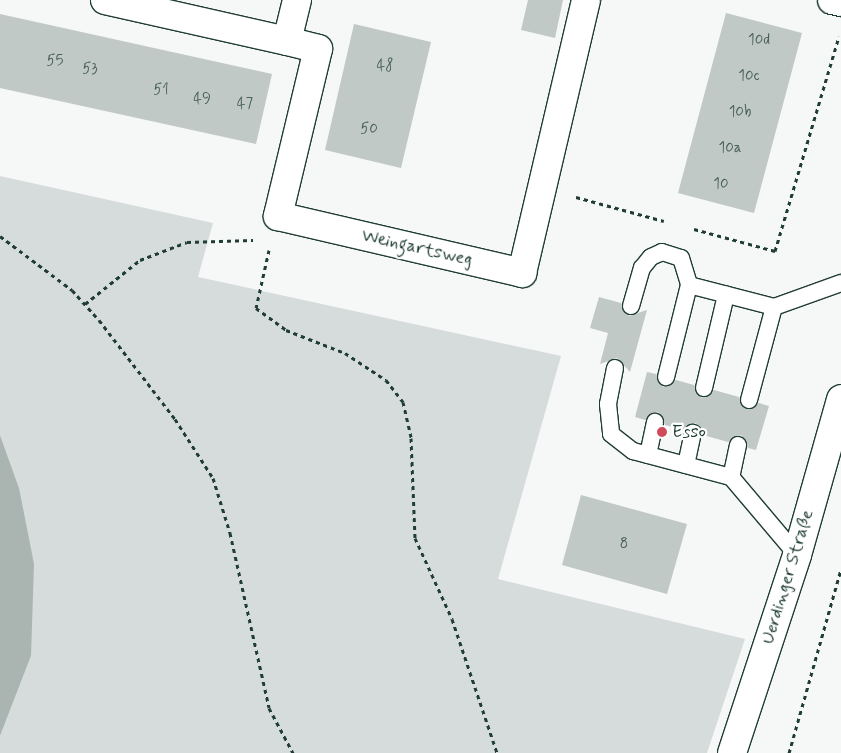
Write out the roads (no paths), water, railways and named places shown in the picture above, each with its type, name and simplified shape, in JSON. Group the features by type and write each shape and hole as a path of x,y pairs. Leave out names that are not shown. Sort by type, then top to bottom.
{"street":[{"path":"105,0 287,40 296,0"},
{"name":"Weingartsweg","path":"287,40 318,49 274,229 522,273 586,0"},
{"path":"832,0 841,2"},
{"name":"Uerdinger Straße","path":"732,753 796,555 841,399"}],"lane":[{"path":"631,306 642,268 662,252 681,258 689,285 666,377"},
{"path":"689,285 774,307 841,283"},
{"path":"704,388 726,295"},
{"path":"749,400 774,307"},
{"path":"615,368 608,404 611,434 633,451 731,477 796,555"},
{"path":"648,455 655,422"},
{"path":"686,465 692,433"},
{"path":"731,477 738,445"}],"place":[{"name":"Esso","path":"662,432"}]}
